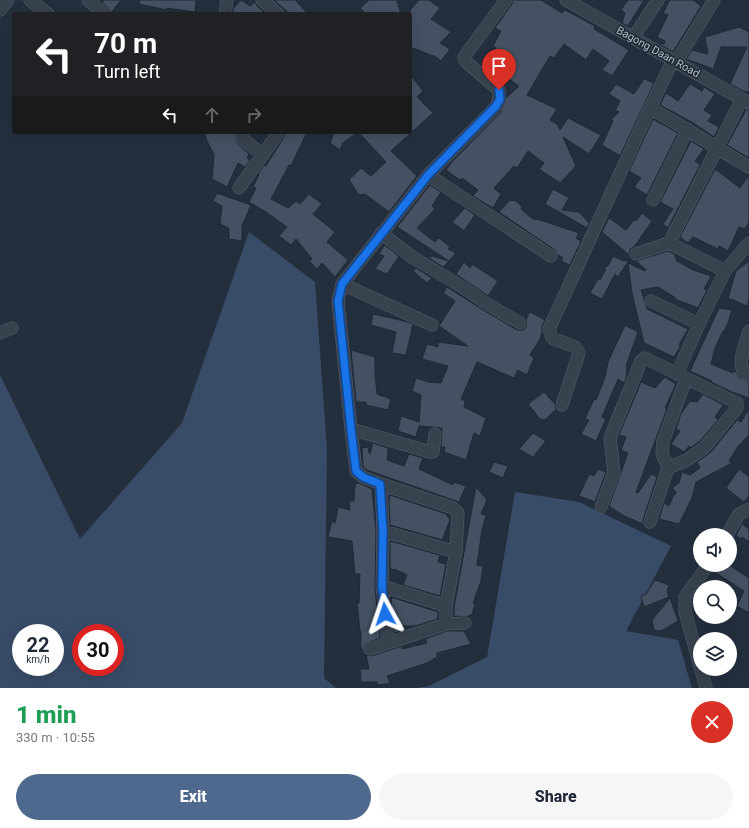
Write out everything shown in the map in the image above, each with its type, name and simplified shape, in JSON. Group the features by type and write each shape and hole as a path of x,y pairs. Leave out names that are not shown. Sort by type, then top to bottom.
{"street":[{"path":"0,10 8,0"},
{"path":"30,0 45,12"},
{"path":"88,0 102,12"},
{"path":"225,12 227,0"},
{"path":"262,0 276,12"},
{"path":"446,624 446,606 456,552 458,511 380,484 363,477 356,471 338,301 342,284 381,233 428,175 496,106 500,99 499,90 464,59 466,54 506,0"},
{"name":"Bagong Daan Road","path":"566,0 746,101"},
{"path":"633,38 658,0"},
{"path":"562,405 579,353 575,347 552,338 549,329 650,108 675,61 714,0"},
{"path":"636,254 669,243 717,149 746,101"},
{"path":"650,108 688,129 717,149 749,167"},
{"path":"653,200 688,129"},
{"path":"241,134 245,141 263,155"},
{"path":"239,188 279,134"},
{"path":"428,175 551,256"},
{"path":"381,233 412,257 520,323"},
{"path":"669,243 725,271"},
{"path":"650,522 668,468 662,453 663,441 699,324 725,271 749,243"},
{"path":"342,284 432,325"},
{"path":"651,301 699,324"},
{"path":"0,333 12,328"},
{"path":"749,331 740,362 741,368 745,374 749,376"},
{"path":"601,507 614,472 610,438 641,360 645,358 737,403 737,408 705,447 687,460 668,468"},
{"path":"351,429 430,452 433,452 434,449 435,434"},
{"path":"380,484 383,531 382,586 388,642"},
{"path":"731,528 739,514 749,509"},
{"path":"383,531 456,552"},
{"path":"693,641 685,611 684,597 703,572"},
{"path":"382,586 446,606"},
{"path":"370,649 446,624 465,623"},
{"path":"702,676 706,688"}],"water":[{"path":"249,232 315,282 327,449 324,678 336,688 0,688 0,375 80,539 182,423"},
{"path":"515,492 579,502 671,546 626,631 678,640 692,688 417,688 429,686 487,657"}],"building":[{"path":"104,0 121,0 112,12 102,3"},
{"path":"140,0 196,0 195,12 167,8 167,10 139,4"},
{"path":"241,0 250,6 255,2 264,12 233,12 233,9"},
{"path":"274,0 295,0 306,12 288,12"},
{"path":"369,0 397,0 400,12 364,12 360,8"},
{"path":"419,0 429,0 440,8 431,19 451,32 440,43 450,49 441,61 436,57 412,48 412,12 410,12"},
{"path":"513,0 541,0 562,13 565,10 595,26 594,29 629,50 612,76 602,70 609,61 593,49 586,60 564,44 554,58 550,56 527,95 557,109 550,120 558,125 560,130 568,118 601,135 589,154 563,137 576,166 560,183 539,169 544,163 528,151 517,168 514,166 494,188 501,194 493,208 473,196 478,190 462,178 460,180 446,170 501,112 506,98 519,86 488,64 489,56 496,48 493,46 501,31 495,28 512,4"},
{"path":"628,0 644,0 628,26 622,23 625,13 621,10"},
{"path":"670,0 693,0 701,6 673,52 661,45 661,43 664,44 665,41 657,37 668,15 663,13"},
{"path":"739,27 749,32 749,92 743,91 730,84 747,47 721,47 712,72 711,68 686,59 692,50 708,54 705,37"},
{"path":"412,77 423,91 417,97 433,113 412,132"},
{"path":"644,79 654,83 620,156 602,145 613,121 611,120 619,112 615,110 620,101 609,94 616,84 634,94"},
{"path":"690,84 702,91 704,87 715,94 704,110 712,115 708,121 719,127 714,137 692,122 660,105 666,93 678,101"},
{"path":"746,110 749,110 749,158 727,145"},
{"path":"653,119 678,133 647,195 634,187 641,178 629,171"},
{"path":"205,134 234,134 239,145 249,154 247,158 250,160 245,167 238,163 227,187 212,179 214,155 206,139"},
{"path":"286,134 306,134 291,166 289,165 271,199 288,208 296,201 300,204 309,194 322,204 313,214 335,232 327,242 348,260 335,277 322,263 317,269 309,261 312,259 296,239 291,245 279,236 287,227 249,202 256,188 253,187 258,174 264,165 266,166"},
{"path":"333,134 355,134 343,143 340,150 330,143"},
{"path":"360,134 410,134 391,151 417,176 389,212 365,194 359,195 349,180 361,168 371,176 386,162"},
{"path":"691,141 704,149 695,161 700,165 668,228 663,224 673,209 660,202"},
{"path":"715,169 740,188 749,175 749,222 745,229 739,227 728,251 719,246 718,249 693,237 688,243 680,237"},
{"path":"430,185 441,192 432,206 435,209 417,228 435,242 439,238 450,247 448,249 456,253 449,261 397,227"},
{"path":"553,189 569,198 562,210 579,212 589,223 587,228 545,204"},
{"path":"217,193 251,205 242,226 242,241 229,239 229,228 220,224 222,206 213,201"},
{"path":"510,200 516,201 522,207 521,209 536,220 537,219 579,233 576,238 581,241 570,265 561,261 563,258 558,255 555,250 499,212"},
{"path":"465,208 475,215 464,231 452,222"},
{"path":"642,213 652,221 634,247 630,249 629,255 602,232 609,218 626,230"},
{"path":"383,244 399,256 387,274 375,269 384,256 379,254 384,246"},
{"path":"668,251 674,254 677,261 693,270 711,276 704,289 707,290 698,308 675,299 676,298 658,287 641,290 647,309 688,329 674,357 644,343 632,293 628,263 645,271 646,270 636,261"},
{"path":"432,256 449,261 443,267 429,258"},
{"path":"613,256 624,261 629,260 618,277 615,274 602,299 590,293 606,269 604,267 608,266"},
{"path":"749,261 749,299 747,306 728,298 736,271"},
{"path":"464,262 470,268 472,264 498,281 488,296 456,274"},
{"path":"416,268 432,278 427,283 413,271"},
{"path":"447,287 517,330 523,330 526,327 526,319 530,312 545,320 542,326 540,339 530,355 534,358 527,375 518,370 514,378 477,362 461,399 465,401 464,407 486,418 480,436 474,433 466,460 444,452 445,447 441,447 442,428 419,426 416,437 398,431 401,416 419,422 421,395 412,391 416,378 428,382 441,383 448,366 422,359 427,344 438,347 438,342 468,346 439,326 455,301 443,293"},
{"path":"719,308 732,310 728,323 715,348 711,364 733,373 733,371 736,372 740,378 749,383 749,398 732,392 690,371"},
{"path":"373,314 413,324 406,355 392,353 396,332 371,325"},
{"path":"625,325 638,332 626,366 626,379 624,383 618,379 602,417 606,419 596,441 581,434 589,420 585,419 594,399 596,400 605,377 608,362"},
{"path":"351,350 375,357 377,394 391,399 388,410 366,405 366,402 356,402"},
{"path":"665,377 676,384 665,408 667,409 636,492 638,493 651,474 657,477 643,524 624,516 609,506 628,453 621,450 626,437 619,435 641,382 655,388"},
{"path":"544,392 555,404 556,409 545,420 540,419 528,404"},
{"path":"703,394 723,405 715,417 718,420 700,441 690,448 689,446 684,452 671,444 680,431 676,429 681,414 690,401 697,402"},
{"path":"749,409 749,435 738,446 729,461 732,463 696,482 692,498 679,524 659,519 664,503 669,506 674,494 675,495 676,492 672,488 679,483 682,472 690,475 700,468 697,462 711,452 737,420 741,422"},
{"path":"533,433 546,441 533,457 519,449"},
{"path":"373,443 388,448 387,460 404,466 409,454 423,458 419,469 453,485 454,482 466,486 459,502 367,470 363,467 362,448 368,447 370,454"},
{"path":"494,462 508,466 503,478 489,472"},
{"path":"598,469 606,472 595,502 579,496 589,474 594,476"},
{"path":"739,469 749,477 749,496 744,502 726,488"},
{"path":"359,483 372,489 376,531 375,587 380,638 365,644 363,650 361,648 361,631 357,603 359,603 360,574 355,574 352,541 328,537 332,521 335,523 338,507 350,510 349,501 354,501 355,484"},
{"path":"476,487 487,500 481,514 486,515 482,530 477,565 483,566 481,581 473,603 475,603 472,615 469,615 469,617 454,616 454,607"},
{"path":"390,495 446,514 450,520 442,540 390,525"},
{"path":"742,524 749,529 749,542 742,537 741,539 737,536"},
{"path":"390,541 440,555 438,562 446,564 440,596 403,585 407,575 397,570 390,569"},
{"path":"737,570 749,578 749,613 737,606 744,591 737,586 737,580 727,580 715,572 737,572"},
{"path":"655,580 669,585 667,591 669,597 644,607 641,596 646,594"},
{"path":"391,597 438,612 438,619 415,626 402,626 402,631 394,633"},
{"path":"670,598 678,621 661,631 654,630 652,620"},
{"path":"447,631 464,631 471,644 437,653 437,657 427,663 387,676 390,683 378,685 377,682 361,682 360,669 369,669 366,655 372,656 402,646 402,649 427,643 425,639"}],"route":[{"path":"385,614 382,586 383,531 380,484 363,477 356,471 338,301 339,293 342,284 428,175 496,106 500,99 499,90"}]}
